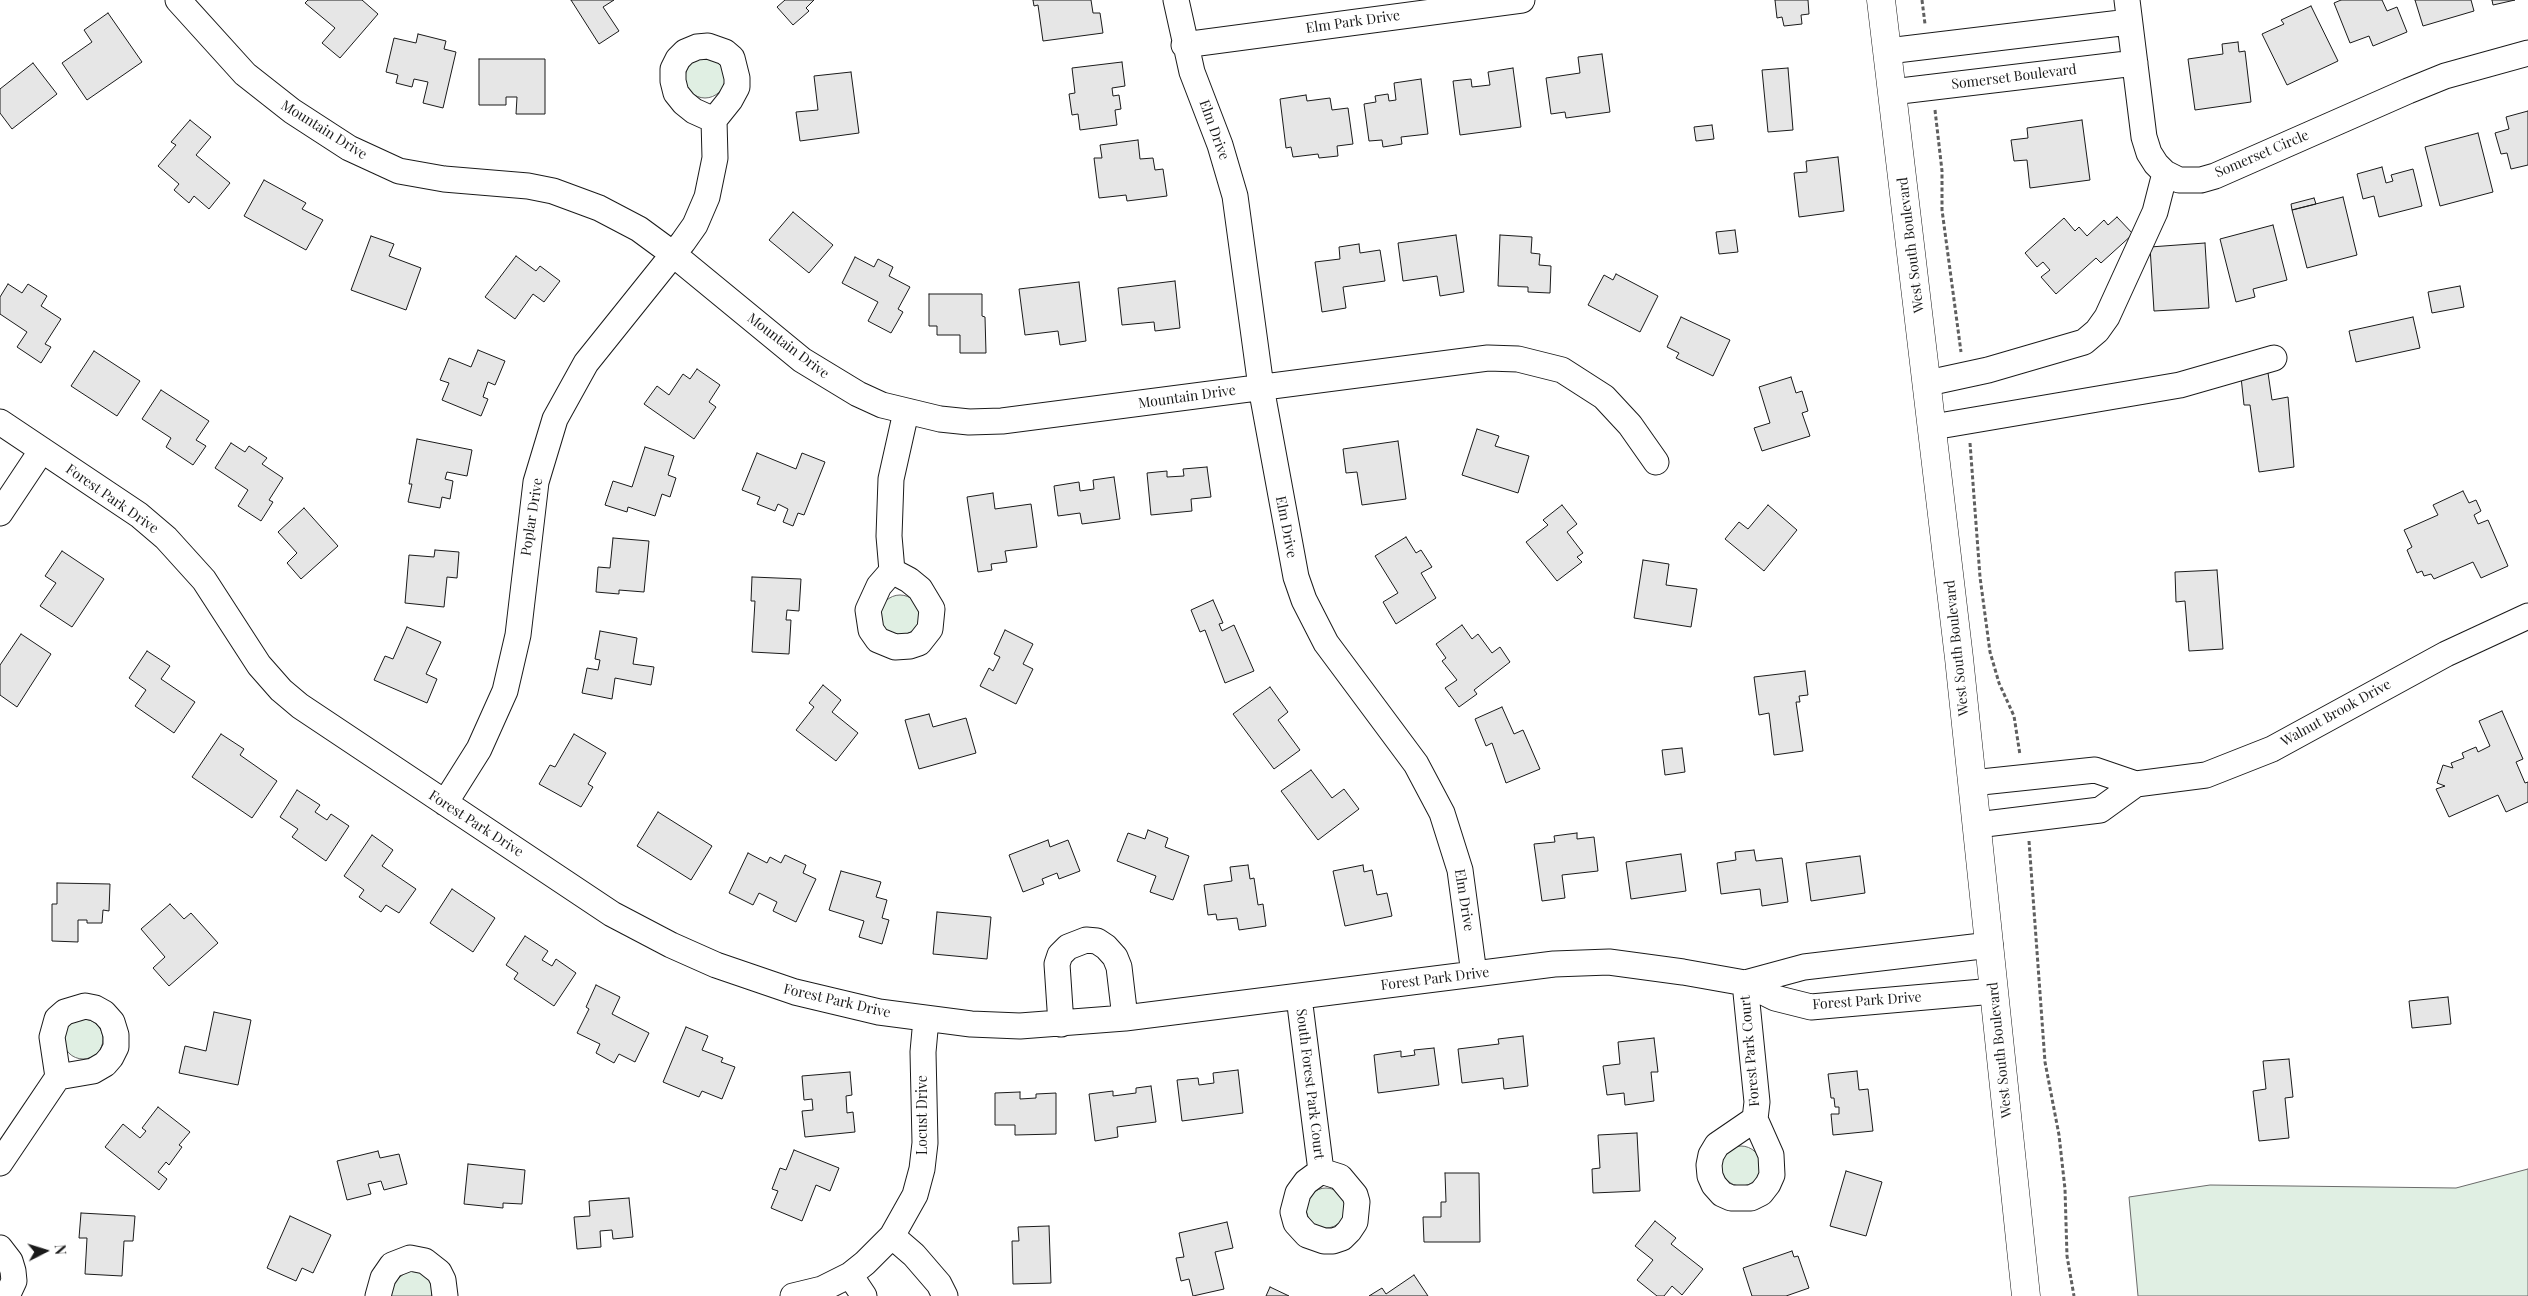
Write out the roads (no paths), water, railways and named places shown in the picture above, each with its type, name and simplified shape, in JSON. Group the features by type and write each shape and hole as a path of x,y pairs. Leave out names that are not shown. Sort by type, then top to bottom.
{"main road":[{"name":"West South Boulevard","path":"1881,0 1933,427 1990,945 2026,1296"}],"street":[{"name":"Mountain Drive","path":"178,0 245,74 292,111 349,148 391,168 423,176 512,184 553,191 577,199 639,229 673,254 810,365 858,394 906,412 940,419 1002,421 1488,358 1518,359 1562,370 1604,397 1630,424 1656,462"},
{"name":"Elm Drive","path":"1176,0 1184,45 1220,145 1235,196 1261,387 1291,556 1304,600 1326,643 1416,764 1442,813 1460,870 1474,974"},
{"name":"Elm Park Drive","path":"1184,45 1522,0"},
{"path":"1888,51 2128,11 2144,137 2149,153 2165,173 2155,212 2107,317 2097,331 2084,342 1988,370 1928,383"},
{"name":"Somerset Circle","path":"2165,173 2179,180 2188,181 2215,176 2437,79 2528,54"},
{"name":"Somerset Boulevard","path":"1892,92 2135,63"},
{"name":"Poplar Drive","path":"445,803 479,749 505,691 518,635 530,513 536,482 555,419 586,363 694,225 709,189 715,158 714,120"},
{"path":"1933,427 2180,385 2274,358"},
{"path":"892,571 889,536 891,479 906,412"},
{"name":"Forest Park Drive","path":"0,422 138,514 166,538 204,580 253,658 288,696 320,721 612,914 671,946 749,977 795,992 880,1012 926,1019 971,1024 1061,1024 1125,1018 1554,964 1609,962 1745,983 1775,998 1811,1007 1994,991"},
{"path":"0,513 42,450"},
{"name":"Walnut Brook Drive","path":"1972,783 2095,770 2136,784 2196,776 2237,764 2272,749 2446,654 2528,616"},
{"path":"2051,774 2056,815"},
{"name":"Walnut Brook Drive","path":"1977,825 2100,810 2136,784"},
{"path":"1061,1024 1057,964 1060,955 1068,948 1086,940 1097,941 1115,957 1119,967 1125,1018"},
{"name":"Forest Park Drive","path":"1745,983 1804,967 1990,945"},
{"name":"Forest Park Court","path":"1745,983 1757,1102 1755,1119"},
{"name":"South Forest Park Court","path":"1299,996 1321,1171"},
{"name":"Locust Drive","path":"793,1296 822,1289 850,1275 866,1263 892,1236 915,1195 922,1169 925,1143 923,1052 926,1019"},
{"path":"0,1163 58,1077"},
{"path":"892,1236 920,1262 939,1284 945,1296"},
{"path":"0,1248 10,1261 13,1271 14,1281 7,1296"},
{"path":"378,1296 383,1278 392,1265 410,1258 425,1261 439,1272 443,1280 445,1296"},
{"path":"850,1275 864,1296"}]}
